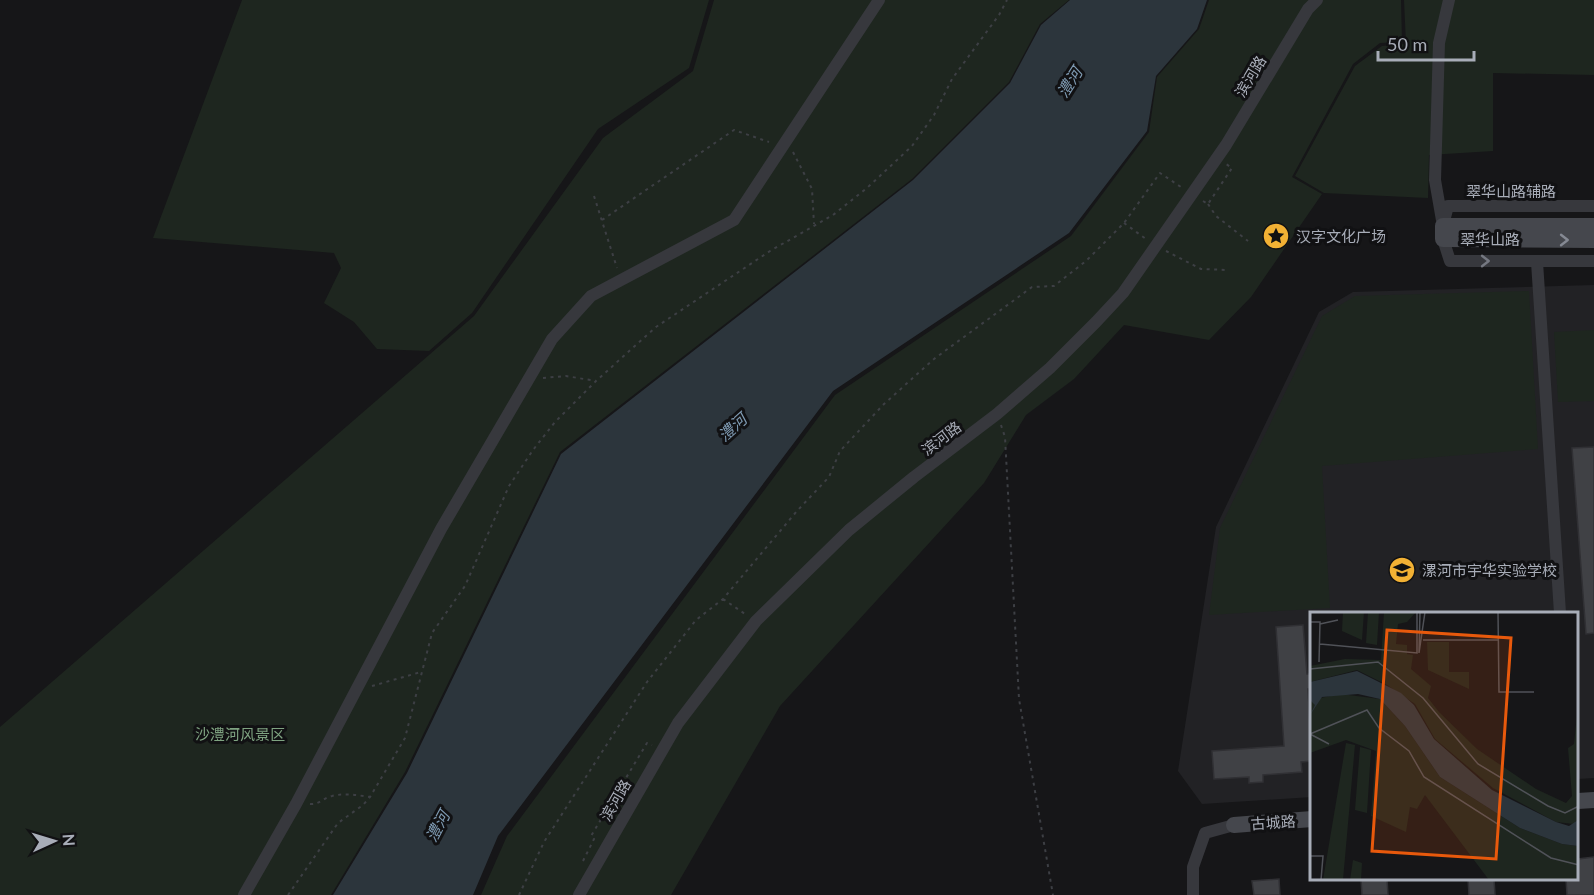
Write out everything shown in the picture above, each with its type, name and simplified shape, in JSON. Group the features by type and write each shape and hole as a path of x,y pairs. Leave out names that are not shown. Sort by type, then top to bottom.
{"main road":[{"name":"翠华山路","path":"1443,232 1594,226"},
{"name":"翠华山路","path":"1443,232 1594,240"},
{"path":"1579,801 1594,800"},
{"name":"古城路","path":"1234,825 1310,819"}],"street":[{"path":"244,895 296,804 441,529 552,339 591,296 734,220 879,0"},
{"name":"滨河路","path":"579,895 678,723 756,621 849,531 914,477 997,414 1050,368 1123,293 1218,158 1308,9 1317,0"},
{"path":"1449,0 1438,43 1435,180 1450,261 1594,261"},
{"name":"翠华山路辅路","path":"1443,232 1448,206 1594,207"},
{"path":"1537,261 1560,612"},
{"path":"1193,895 1194,867 1205,833 1234,825"}],"path":[{"path":"288,895 338,823 363,805 370,796 405,738 432,633 465,586 509,486 555,422 656,327 770,251 833,215 867,188 912,146 934,115 952,79 999,15 1007,0"},
{"path":"602,220 734,130 785,144 812,189 814,224"},
{"path":"1208,204 1232,168 1218,158"},
{"path":"519,895 544,842 647,682 696,620 723,598 829,477 840,451 884,404 934,359 1032,287 1054,286 1086,261 1124,224 1160,173 1208,204 1216,216 1248,240"},
{"path":"594,196 621,279"},
{"path":"1124,224 1157,246 1201,269 1227,270"},
{"path":"527,380 566,375 596,381"},
{"path":"997,414 1005,437 1019,699 1053,895"},
{"path":"723,598 756,621"},
{"path":"356,689 385,684 421,672"},
{"path":"296,804 317,805 330,796 352,794 370,796"}],"shaded area":[{"name":"漯河市宇华实验学校","path":"1594,285 1594,778 1579,779 1579,612 1310,612 1310,797 1202,804 1178,771 1216,527 1319,312 1353,292"}],"green space":[{"path":"242,0 709,0 689,68 598,129 472,313 429,351 377,349 354,322 324,303 341,268 334,253 153,238"},
{"name":"沙澧河风景区","path":"714,0 1069,0 1040,24 1009,82 912,179 560,452 405,772 331,895 0,895 0,727 474,316 603,138 693,71"},
{"path":"1209,0 1401,0 1402,42 1380,43 1353,64 1292,177 1322,194 1251,297 1209,340 1124,325 1074,379 1026,415 984,483 780,706 671,895 481,895 507,836 835,395 1071,236 1149,132 1157,77 1199,29"},
{"path":"1404,0 1594,0 1594,75 1493,73 1493,151 1429,155 1428,198 1324,193 1295,176 1355,66 1382,46 1406,44"},
{"path":"1529,291 1538,449 1322,466 1330,608 1209,615 1220,528 1322,316 1355,296"},
{"path":"1594,330 1594,401 1558,402 1554,332"}],"water":[{"name":"澧河","path":"1070,0 1207,0 1197,29 1156,76 1147,131 1069,233 833,391 498,836 473,895 333,895 407,773 561,454 913,180 1010,83 1041,25"}],"building":[{"path":"1594,447 1594,633 1586,634 1572,448"},
{"path":"1303,625 1307,674 1310,674 1310,689 1308,689 1310,761 1301,762 1302,772 1263,775 1263,782 1249,783 1249,777 1214,779 1212,751 1284,746 1276,627"},
{"path":"1594,857 1594,895 1567,895 1566,880 1579,880 1579,859"},
{"path":"1279,879 1280,895 1254,895 1252,881"},
{"path":"1361,880 1387,880 1388,895 1362,895"},
{"path":"1468,880 1494,880 1495,895 1469,895"}],"place":[{"name":"汉字文化广场","path":"1276,236"},
{"name":"漯河市宇华实验学校","path":"1402,570"}]}
